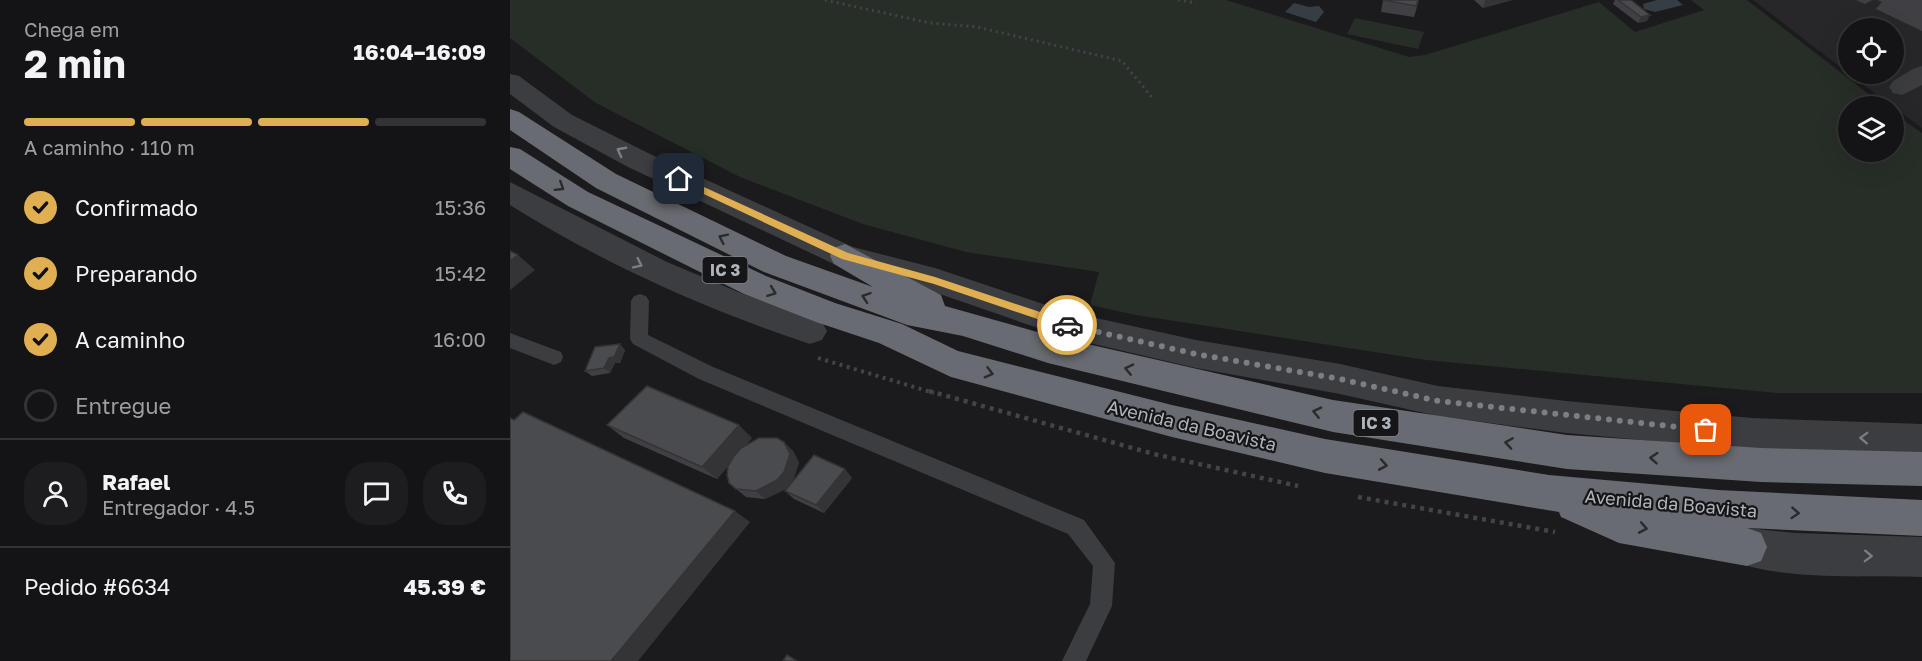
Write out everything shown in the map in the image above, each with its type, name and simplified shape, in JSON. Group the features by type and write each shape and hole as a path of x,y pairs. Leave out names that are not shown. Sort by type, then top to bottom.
{"highway":[{"name":"IC 3","path":"510,118 606,181 775,264 908,312 963,324 1060,352 1333,416 1567,452 1761,465 1922,469"},
{"name":"Avenida da Boavista","path":"510,156 578,199 755,285 826,313 890,333 951,363 1172,422 1325,456 1549,493 1718,508 1922,518"},
{"path":"845,256 963,324"},
{"path":"810,331 876,349 951,363"},
{"path":"1549,493 1619,524 1747,547"}],"street":[{"path":"510,82 563,121 638,160 845,256 935,280 1064,324 1196,354 1340,379 1438,401 1566,417 1752,434 1922,440"},
{"path":"510,192 579,234 668,279 734,306 810,331"},
{"name":"Avenida da Boavista","path":"1747,547 1795,553 1922,558"}],"lane":[{"path":"640,301 639,339 706,374 1076,527 1104,563 1101,606 1074,661"},
{"path":"510,340 554,357"}],"path":[{"path":"825,0 930,23 977,27 1122,61 1154,100"},
{"path":"1178,0 1196,3"}],"shaded area":[{"path":"510,0 1226,0 1409,57 1425,55 1599,2 1635,32 1704,10 1691,0 1747,0 1838,70 1838,84 1856,84 1871,96 1838,96 1838,162 1904,162 1904,121 1922,133 1922,393 1777,393 1426,360 1136,315 1090,305 1099,272 966,252 863,224 740,177 596,103 510,38"},
{"path":"1657,0 1677,0 1683,5 1655,12 1644,9 1643,4"},
{"path":"1753,0 1922,0 1922,128 1904,115 1904,96 1879,96 1863,84 1904,84 1904,18 1838,18 1838,65"},
{"path":"1294,3 1309,7 1319,6 1324,12 1316,22 1285,12"},
{"path":"1355,18 1424,32 1418,49 1347,34"}],"building":[{"path":"1383,0 1418,0 1416,6"},
{"path":"1618,0 1631,0 1650,15 1641,17"},
{"path":"510,251 518,255 510,261"},
{"path":"620,344 614,357 609,358 604,368 585,371 595,347"},
{"path":"647,386 739,425 702,467 607,425"},
{"path":"523,412 735,511 611,661 510,661 510,418 514,420"},
{"path":"759,438 777,438 784,442 790,454 784,472 777,480 756,491 736,489 729,483 728,466 741,448"},
{"path":"814,455 845,469 816,505 785,491"},
{"path":"787,655 797,661 783,661"}],"way so far":[{"path":"1067,325 1196,354 1340,379 1438,401 1566,417 1706,430"}],"route":[{"path":"679,179 845,256 935,280 1067,325"}]}
